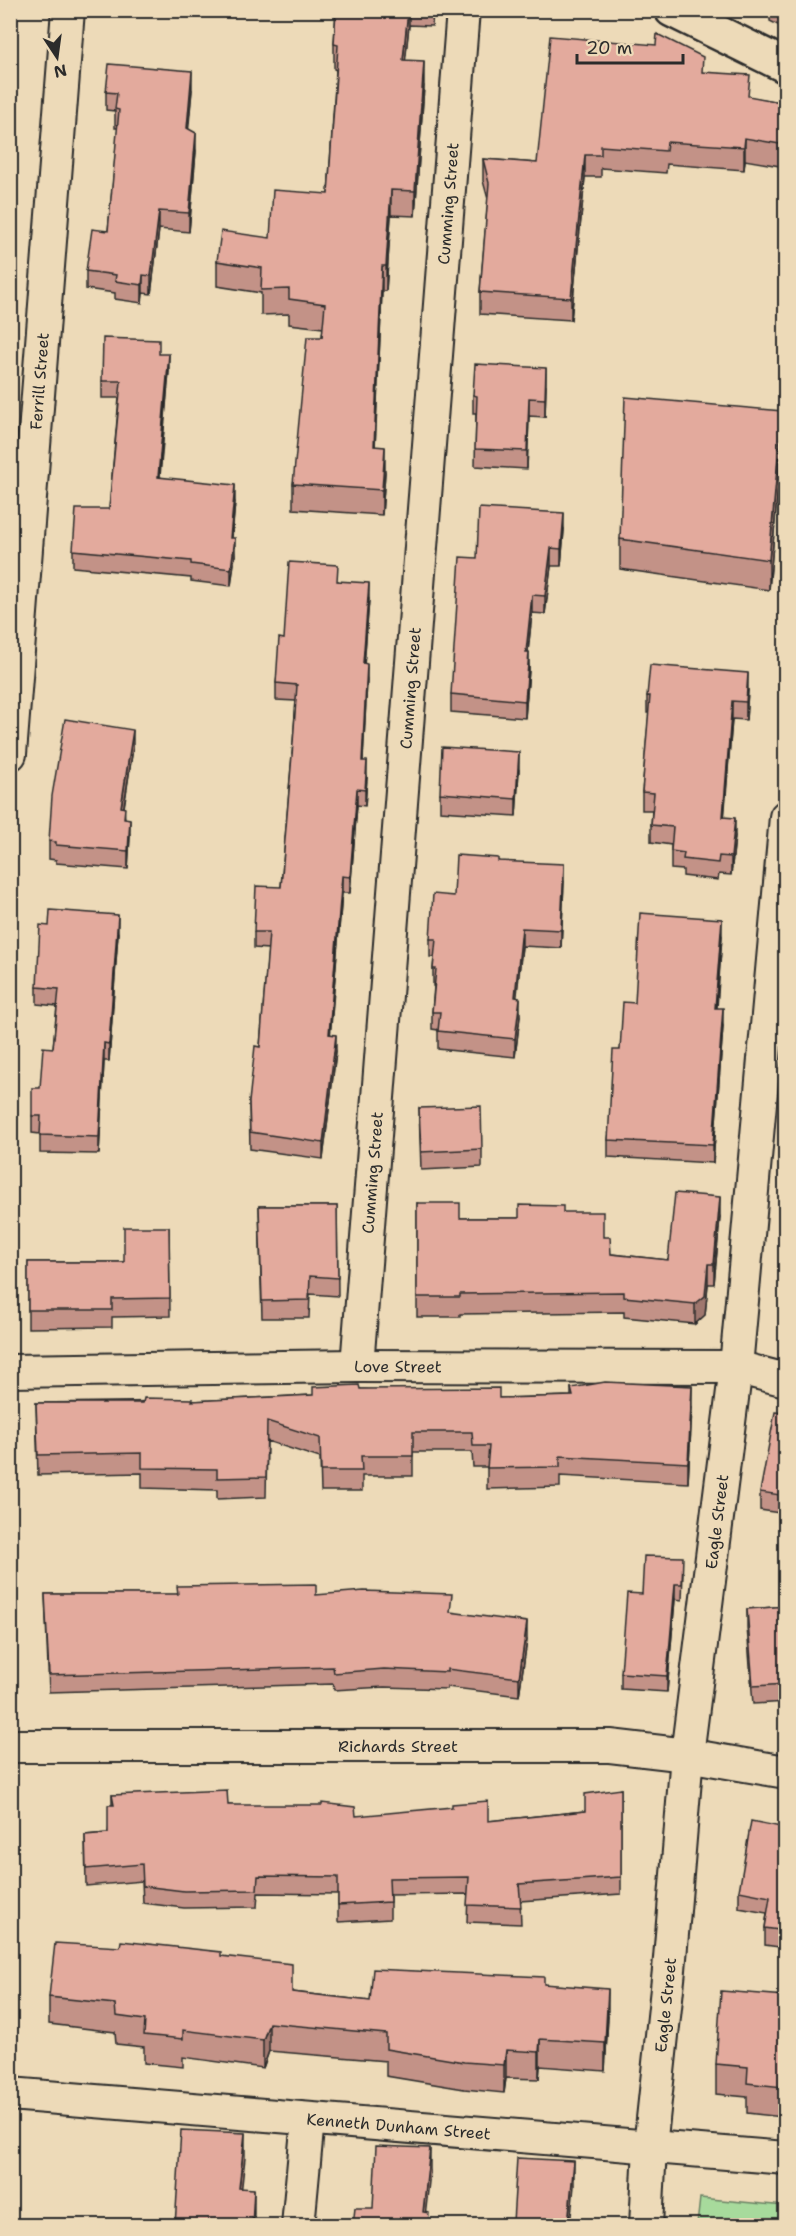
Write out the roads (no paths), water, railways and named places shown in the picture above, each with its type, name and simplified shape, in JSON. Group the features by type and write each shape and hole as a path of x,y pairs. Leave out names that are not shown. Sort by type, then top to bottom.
{"main road":[{"path":"672,10 786,66"}],"street":[{"name":"Ferrill Street","path":"10,754 68,10"},
{"name":"Cumming Street","path":"357,1366 463,10"},
{"name":"Eagle Street","path":"646,2226 650,2147 669,1970 687,1755 736,1367 781,899 786,818"},
{"name":"Love Street","path":"10,1371 357,1366 736,1367 786,1380"},
{"name":"Richards Street","path":"10,1746 610,1746 687,1755 786,1773"},
{"name":"Kenneth Dunham Street","path":"10,2094 786,2158"},
{"path":"298,2226 308,2119"}]}
